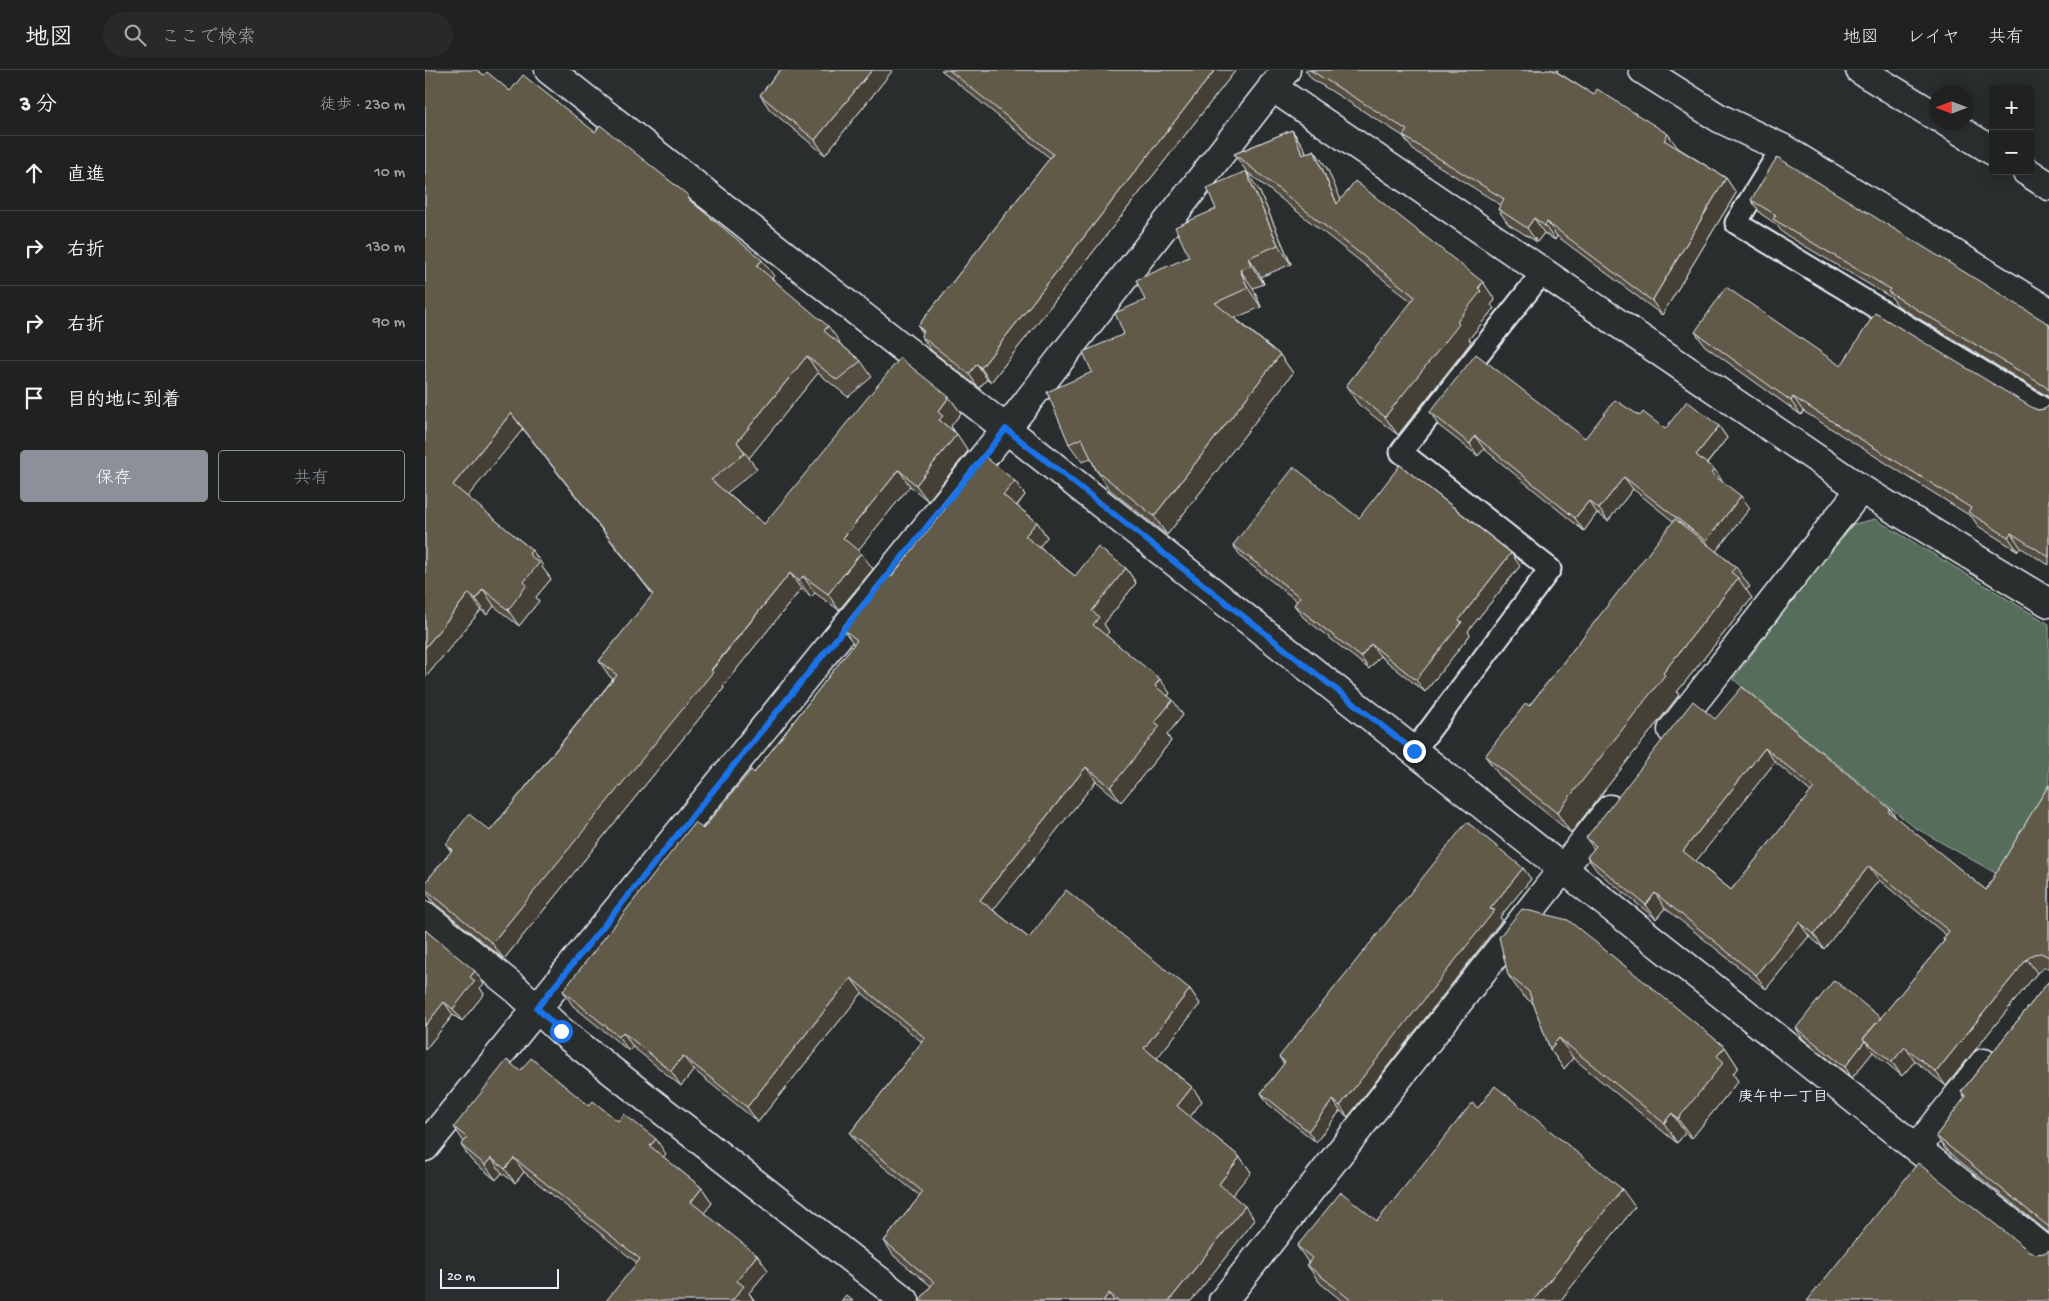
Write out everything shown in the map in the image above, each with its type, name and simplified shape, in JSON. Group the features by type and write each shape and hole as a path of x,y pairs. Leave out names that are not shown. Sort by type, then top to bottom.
{"street":[{"path":"549,70 2049,1253"},
{"path":"1643,70 1719,118 1782,148 2049,312"},
{"path":"1861,70 1929,112"},
{"path":"425,1147 1006,429 1279,78 1543,272 1861,490 2049,603"},
{"path":"1959,130 1989,149"},
{"path":"2031,175 2049,186"},
{"path":"1654,753 1861,490"},
{"path":"1223,1301 1624,792"},
{"path":"425,916 537,1008 561,1031 905,1301"},
{"path":"1917,1148 2001,1043"}],"lane":[{"path":"1782,148 1737,223 2049,412"},
{"path":"1414,751 1550,569 1401,452 1543,272"}],"green space":[{"path":"1875,519 2049,624 2049,807 2006,879 1914,827 1733,679 1850,525"}],"building":[{"path":"425,70 477,70 484,75 487,72 510,91 523,75 595,132 600,125 689,196 687,198 762,260 757,266 828,326 824,331 861,361 837,380 807,356 737,442 745,453 711,480 764,524 900,358 949,397 938,412 943,416 939,420 957,434 916,485 899,470 843,538 861,553 828,594 803,576 799,581 790,573 711,670 713,672 492,943 425,889 425,883 452,850 446,844 469,814 490,831 617,675 599,661 653,594 511,413 453,485 532,550 529,554 539,563 524,582 527,585 508,610 483,589 476,599 469,593 425,648"},
{"path":"780,70 872,70 815,140 760,95"},
{"path":"949,70 1215,70 981,368 977,364 969,374 921,336 924,331 918,326 1053,154"},
{"path":"1310,70 1553,70 1594,95 1597,89 1668,134 1664,140 1726,178 1652,301 1547,222 1545,226 1534,218 1527,228 1498,209 1504,199 1403,136 1407,130"},
{"path":"1292,130 1303,155 1314,150 1337,204 1355,181 1483,282 1478,288 1481,291 1457,322 1459,324 1385,417 1346,386 1415,297 1234,154"},
{"path":"1777,157 2049,324 2049,391 2046,387 1888,292 1890,289 1773,219 1776,215 1751,200"},
{"path":"1246,171 1278,245 1248,258 1251,265 1240,270 1248,288 1215,303 1280,355 1154,516 1096,470 1082,438 1069,444 1047,392 1092,372 1083,352 1124,334 1115,313 1145,300 1136,280 1189,257 1175,227 1216,209 1207,188"},
{"path":"1726,287 1841,366 1875,313 2033,408 2038,410 2045,409 2049,405 2049,557 2011,533 2008,537 1968,512 1971,508 1793,397 1791,401 1695,332"},
{"path":"1476,354 1585,438 1615,400 1640,416 1643,412 1665,429 1687,401 1719,426 1696,455 1715,470 1711,473 1741,496 1706,541 1624,477 1599,509 1589,501 1575,518 1475,436 1470,444 1430,412"},
{"path":"983,455 1015,481 1003,495 1037,522 1025,536 1075,576 1098,547 1126,568 1092,611 1099,617 1093,625 1160,679 1155,686 1173,700 1155,722 1160,726 1111,787 1086,767 980,900 1029,938 1066,890 1190,989 1144,1048 1192,1087 1177,1106 1240,1157 1219,1184 1245,1206 1169,1301 1118,1301 1109,1293 1103,1301 919,1301 934,1282 884,1241 923,1192 850,1133 925,1038 851,978 747,1107 683,1056 671,1071 623,1032 619,1037 563,991 695,822 703,829 751,770 754,773 857,640 842,628 887,574 891,577 945,509 941,506"},
{"path":"1400,465 1511,553 1459,620 1462,622 1416,680 1371,644 1361,657 1294,605 1300,597 1233,545 1294,467 1359,518"},
{"path":"1675,519 1736,567 1731,572 1738,578 1557,813 1485,756 1526,703 1529,706"},
{"path":"1742,687 1890,809 1888,811 1986,890 2049,785 2049,957 2041,953 2034,954 2027,959 1936,1072 1905,1047 1892,1062 1863,1039 1945,940 1943,939 1949,931 1869,866 1814,934 1799,922 1756,975 1655,893 1646,905 1587,857 1596,846 1586,838 1693,701 1715,719","holes":["1765,748 1814,788 1731,890 1683,851"]},
{"path":"1467,822 1523,868 1490,909 1495,910 1340,1106 1333,1100 1308,1131 1261,1093 1285,1062 1279,1057"},
{"path":"1522,909 1568,920 1725,1047 1717,1056 1724,1062 1678,1119 1672,1113 1664,1123 1559,1038 1550,1049 1529,992 1508,975 1499,937"},
{"path":"425,930 475,971 470,977 475,981 453,1009 444,1002 425,1026"},
{"path":"1834,980 1881,1018 1863,1039 1865,1041 1845,1067 1796,1028"},
{"path":"2049,981 2049,1227 1936,1136 1966,1096 1961,1092"},
{"path":"531,1058 589,1106 593,1101 618,1121 624,1114 656,1139 650,1146 702,1188 691,1202 757,1255 737,1281 744,1286 732,1301 606,1301 640,1259 514,1158 505,1169 491,1158 485,1165 461,1145 467,1138 454,1127 507,1060 520,1071"},
{"path":"1495,1086 1622,1189 1533,1301 1352,1301 1307,1265 1312,1258 1297,1246 1341,1192 1377,1221 1472,1103 1478,1108"},
{"path":"1918,1163 2029,1251 2036,1254 2049,1250 2049,1301 1807,1301"},
{"path":"846,1295 853,1301 841,1301"}],"district":[{"name":"庚午中一丁目","path":"1783,1098"}],"route":[{"path":"561,1031 537,1008 1006,429 1414,751"}]}
